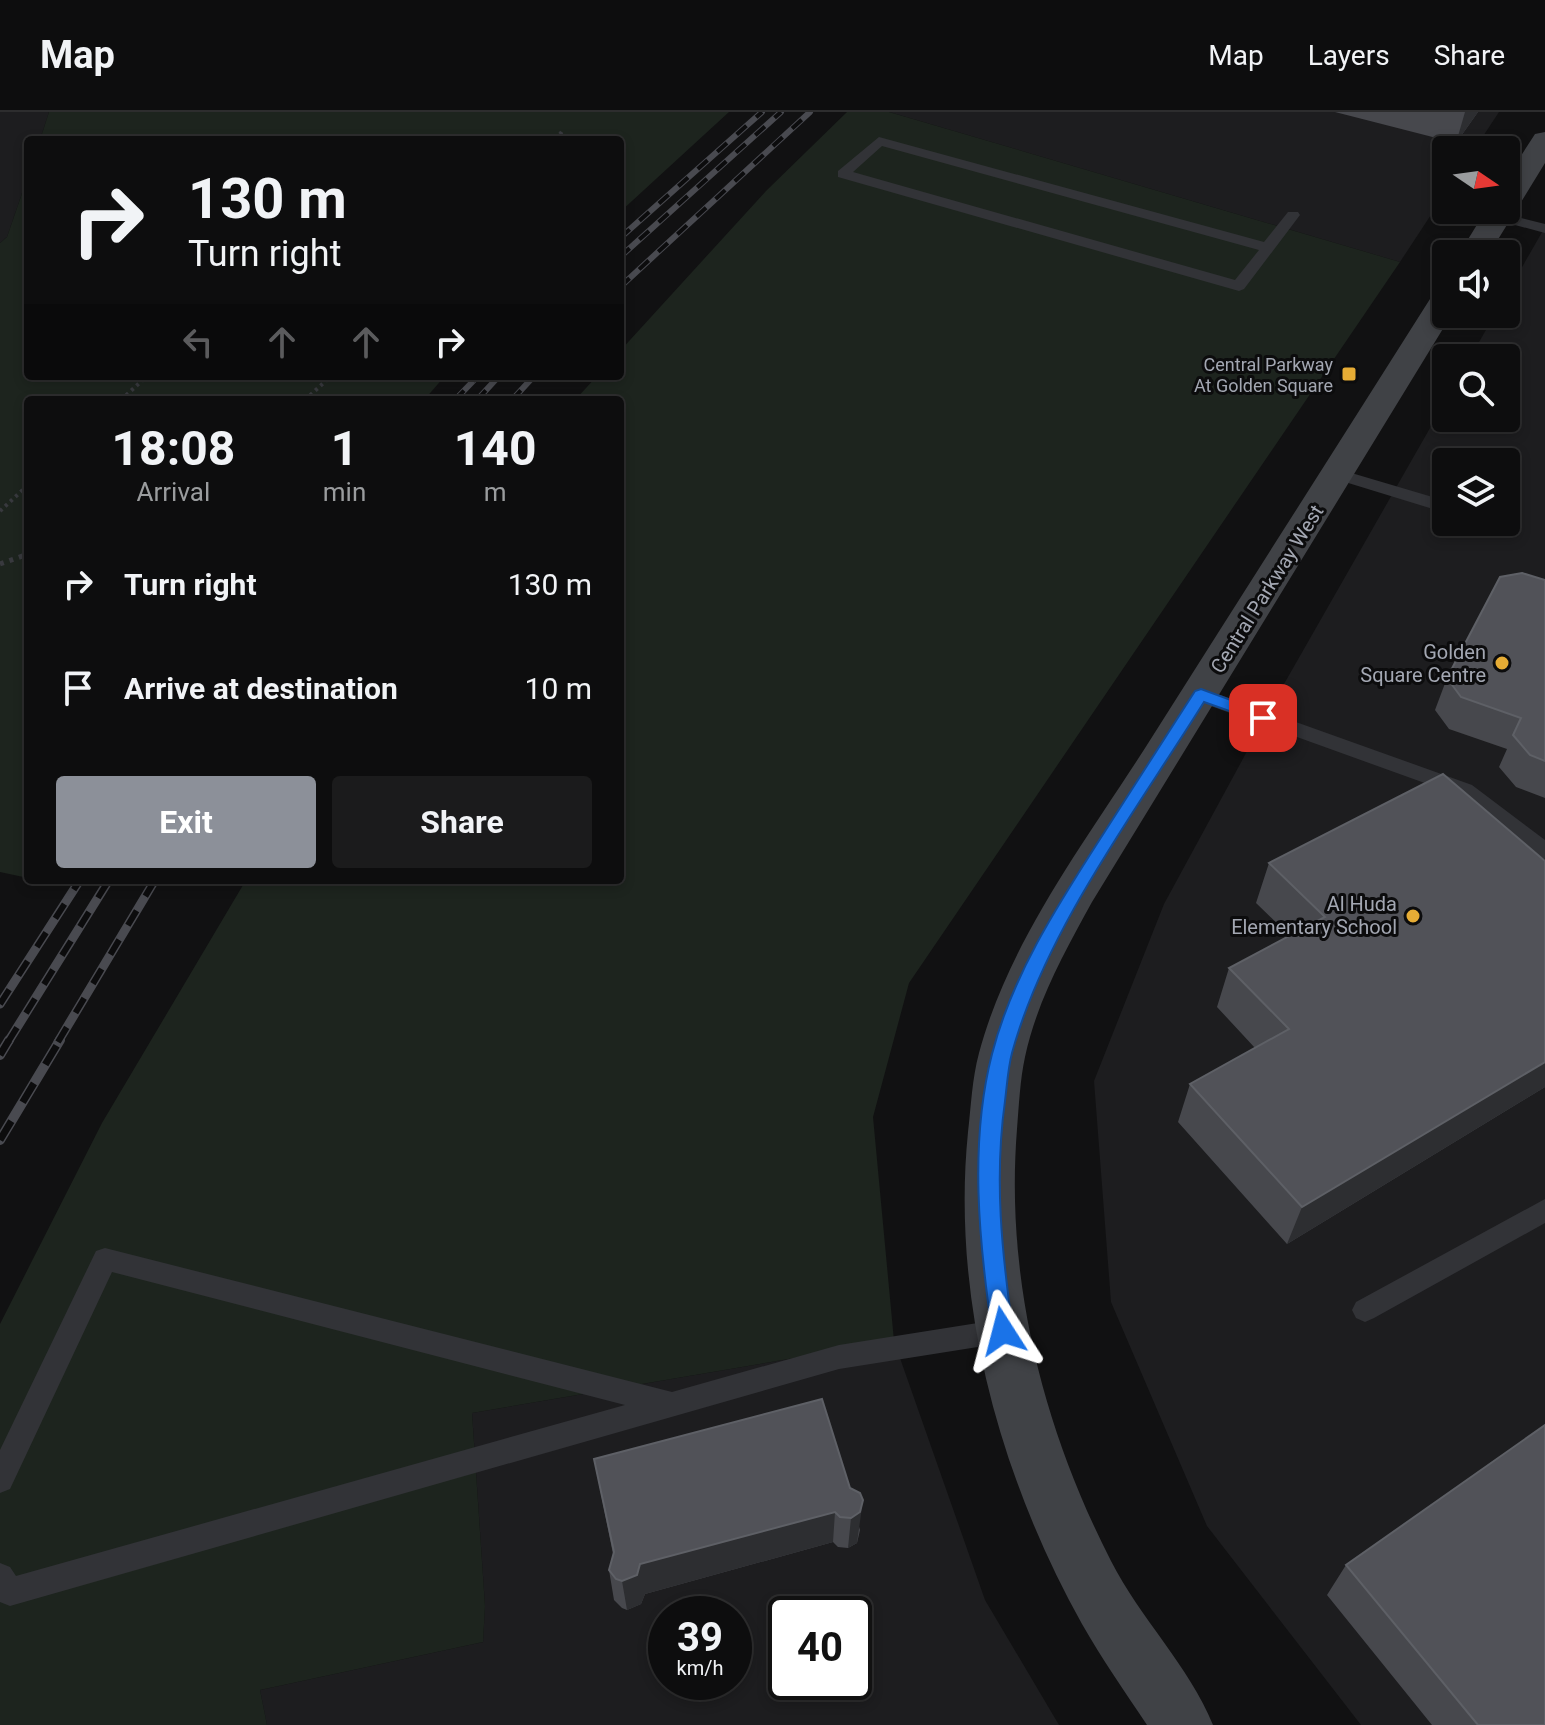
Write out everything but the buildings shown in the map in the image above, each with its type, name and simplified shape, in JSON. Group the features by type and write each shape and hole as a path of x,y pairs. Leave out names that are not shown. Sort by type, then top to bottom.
{"street":[{"path":"1520,180 1545,140"},
{"name":"Central Parkway West","path":"1183,1725 1091,1583 1036,1457 1006,1354 990,1250 989,1146 1001,1055 1032,969 1077,890 1432,322"}],"lane":[{"path":"1268,248 879,141 843,174 1239,286 1268,248 1293,215"},
{"path":"1520,217 1545,229"},
{"path":"1338,474 1432,503"},
{"path":"1201,695 1465,790 1545,851"},
{"path":"1365,1310 1545,1210"},
{"path":"0,1480 105,1259 675,1405"},
{"path":"0,1577 10,1592 839,1357 1003,1331"}],"path":[{"path":"559,136 563,130"},
{"path":"125,396 143,380"},
{"path":"309,396 327,380"},
{"path":"0,511 24,489"},
{"path":"0,564 24,555"}],"shaded area":[{"path":"0,112 49,112 41,136 24,136 24,188 7,237 0,243"},
{"path":"49,112 729,112 624,208 624,136 41,136"},
{"path":"847,112 889,112 1400,262 909,983 873,1117 894,1341 472,1413 485,1606 483,1642 260,1690 267,1725 0,1725 0,1324 102,1123 244,884 624,884 624,396 579,396 593,380 624,380 624,347 766,191"},
{"path":"889,112 1499,112 1483,136 1432,136 1432,213 1400,262"},
{"path":"24,188 24,380 442,380 428,396 24,396 24,877 0,872 0,243 7,237"},
{"path":"1545,227 1545,1725 1361,1725 1207,1526 1111,1302 1094,1081 1164,904 1276,698 1432,425 1432,432 1520,432 1520,344 1478,344 1487,328 1520,328 1520,271"},
{"path":"894,1341 985,1600 1059,1725 267,1725 260,1690 483,1642 485,1606 472,1413"}],"railway":[{"path":"624,234 762,112"},
{"path":"624,253 781,112"},
{"path":"624,283 810,112"},
{"path":"459,396 474,380"},
{"path":"481,396 495,380"},
{"path":"516,396 530,380"},
{"path":"0,1004 77,884"},
{"path":"8,1042 107,884"},
{"path":"58,1042 153,884"},
{"path":"0,1055 9,1040"},
{"path":"0,1140 60,1040"}],"place":[{"name":"Central Parkway At Golden Square","path":"1349,374"},
{"name":"Golden Square Centre","path":"1502,663"},
{"name":"Al Huda Elementary School","path":"1413,916"}],"route":[{"path":"1003,1331 990,1250 989,1146 1001,1055 1032,969 1077,890 1201,695 1263,718"}]}
